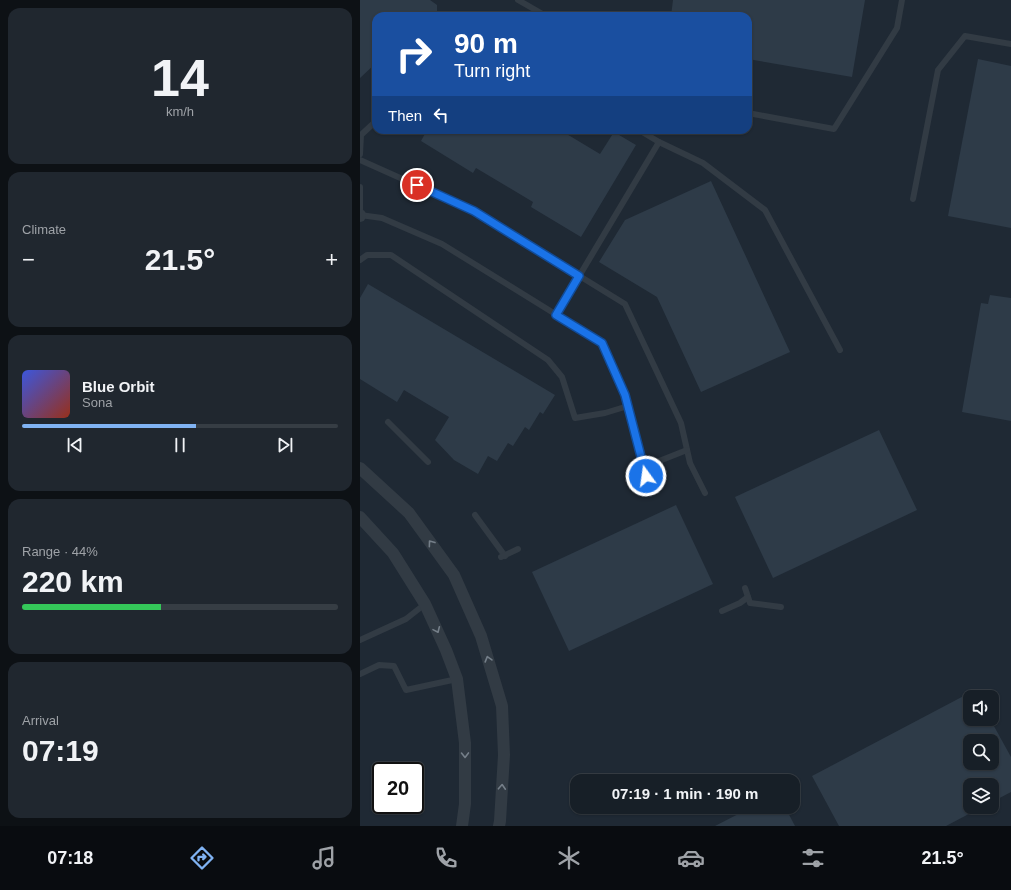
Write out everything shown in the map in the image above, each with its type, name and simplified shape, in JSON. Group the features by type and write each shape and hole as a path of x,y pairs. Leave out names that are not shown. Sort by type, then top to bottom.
{"street":[{"path":"360,468 409,513 454,575 481,636 502,706 504,755 499,826"},
{"path":"360,518 393,553 426,604 457,679 465,743 466,804 462,826"}],"lane":[{"path":"518,0 539,12"},
{"path":"752,114 834,129 897,28 902,0"},
{"path":"913,199 938,70 965,36 1011,44"},
{"path":"360,154 361,135 372,124"},
{"path":"646,134 703,163 765,210 840,350"},
{"path":"556,315 659,142"},
{"path":"360,160 474,211 625,304 681,424 690,462 705,493"},
{"path":"360,187 360,216 382,218 442,244 602,343 625,395 644,467 646,476 640,492"},
{"path":"360,260 367,255 391,255 548,360 562,377 575,418 605,414 628,406"},
{"path":"388,422 428,462"},
{"path":"644,467 687,450"},
{"path":"475,515 503,557 518,549"},
{"path":"745,588 750,603 781,607"},
{"path":"722,611 740,603 748,597"},
{"path":"360,640 406,619 426,604"},
{"path":"360,674 379,665 394,666 406,690 457,679"}],"building":[{"path":"360,0 430,0 437,5 437,12 372,12 372,67 360,78"},
{"path":"673,0 865,0 852,77 752,60 752,12 672,12"},
{"path":"978,59 1011,66 1011,228 948,216"},
{"path":"425,134 567,134 600,154 613,134 617,134 636,145 581,237 531,207 533,202 476,168 473,173 421,141"},
{"path":"711,181 790,352 701,392 657,297 599,262 625,220"},
{"path":"368,284 555,395 543,414 540,412 529,430 525,427 513,446 508,443 497,461 488,456 478,474 454,460 435,440 449,417 404,390 397,402 360,379 360,298"},
{"path":"990,295 1011,298 1011,421 962,412 981,303 988,304"},
{"path":"879,430 917,510 773,578 735,497"},
{"path":"676,505 713,584 569,651 532,572"},
{"path":"963,696 963,726 994,726 998,734 963,734 963,770 999,770 999,735 1011,757 1011,792 999,798 999,778 963,778 963,814 969,814 946,826 839,826 812,776"},
{"path":"738,814 789,814 795,826 715,826"}],"route":[{"path":"417,185 474,211 579,276 556,315 602,343 625,395 646,476"}]}
